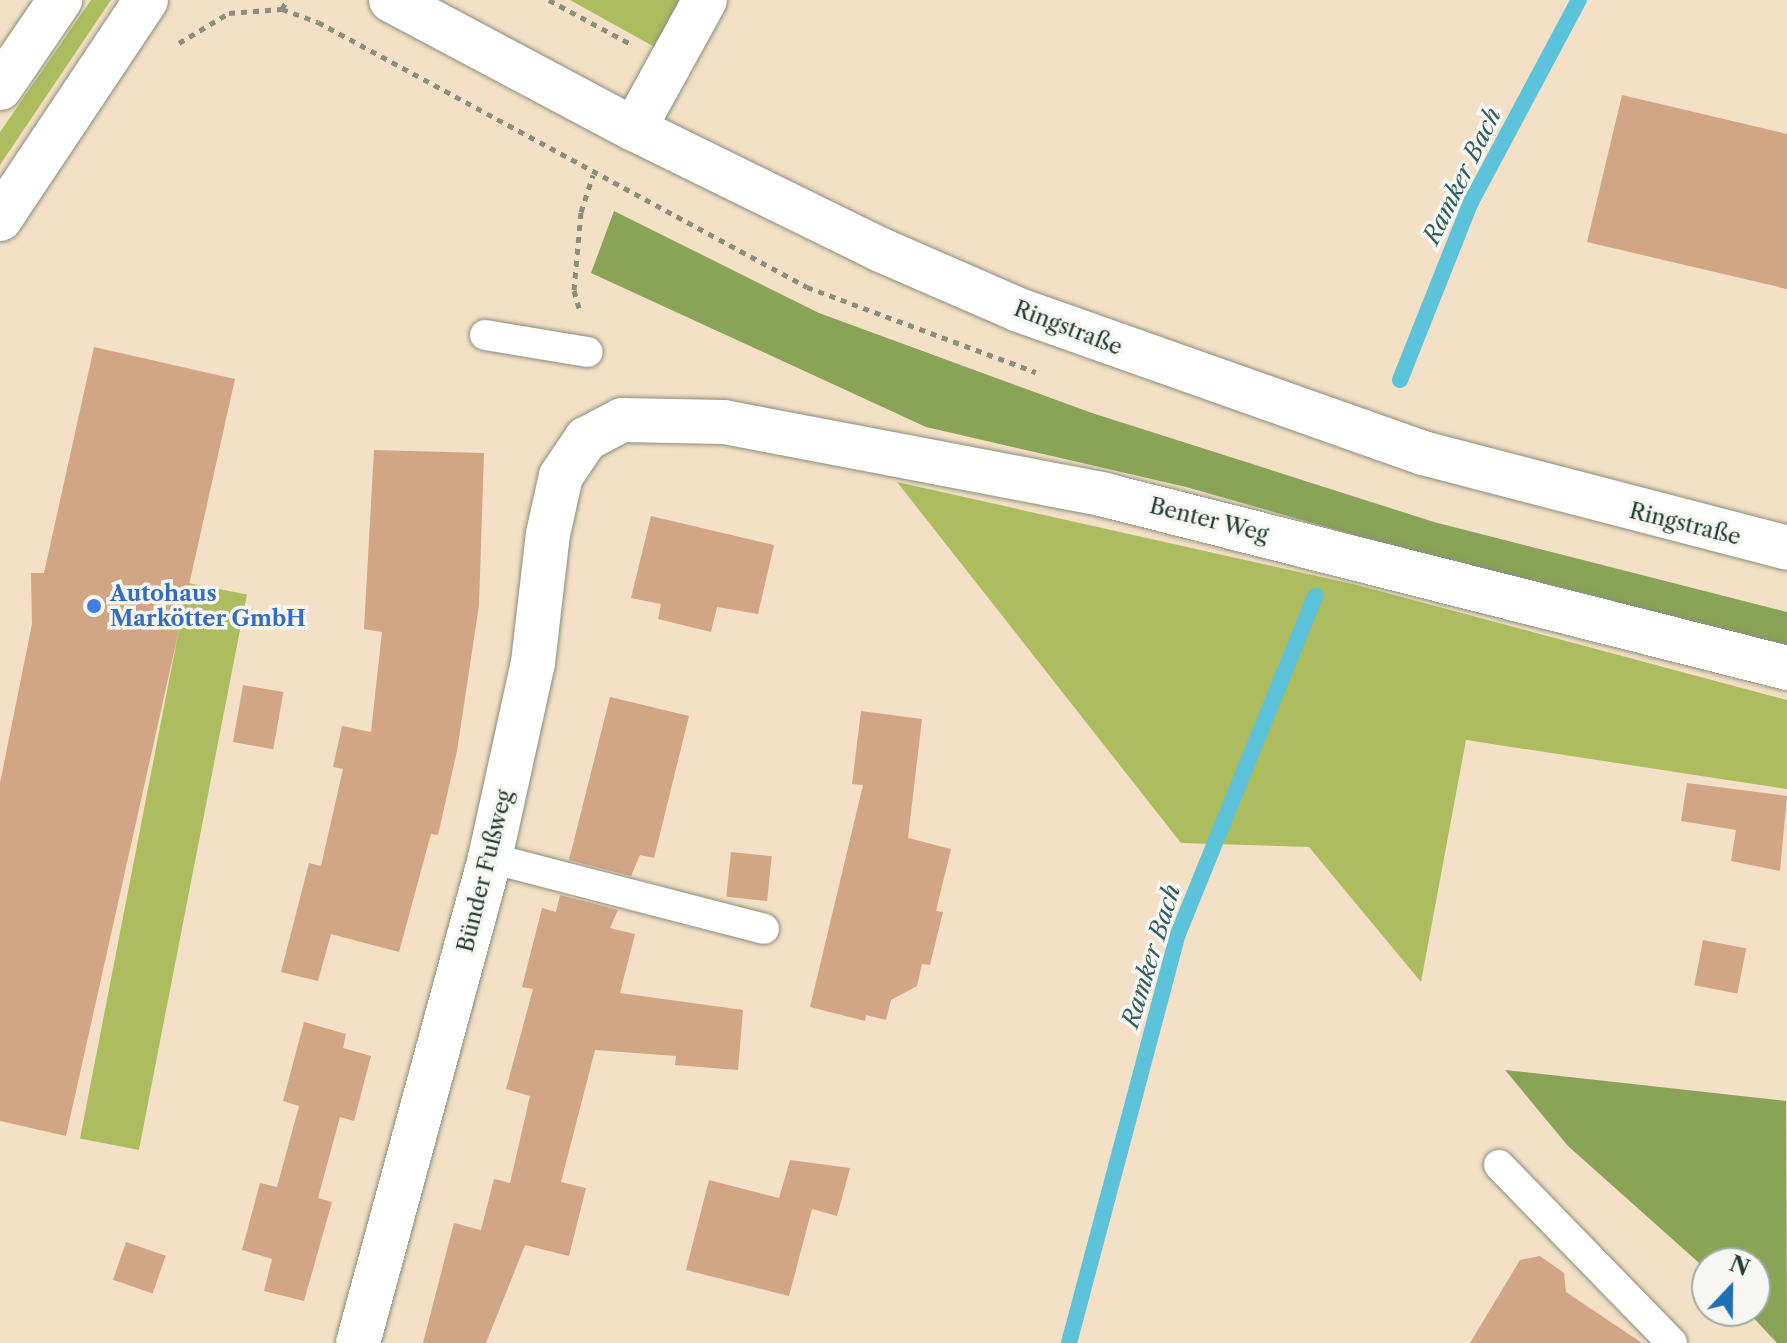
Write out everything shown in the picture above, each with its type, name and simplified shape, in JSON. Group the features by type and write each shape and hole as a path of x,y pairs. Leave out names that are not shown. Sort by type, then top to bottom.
{"street":[{"path":"0,88 60,0"},
{"name":"Ringstraße","path":"391,0 634,129 881,250 1127,352 1423,453 1787,548"},
{"path":"634,129 705,0"},
{"path":"0,219 141,7"},
{"name":"Benter Weg","path":"622,420 724,422 1105,495 1787,668"},
{"name":"Bünder Fußweg","path":"358,1343 490,858 533,663 548,534 561,476 586,439 622,420"}],"lane":[{"path":"485,335 588,352"},
{"path":"490,858 764,929"},
{"path":"1499,1165 1672,1343"}],"path":[{"path":"282,9 287,0"},
{"path":"549,0 670,65"},
{"path":"141,7 177,44 229,13 282,9 318,22 593,175 581,212 574,290 588,352"}],"green space":[{"path":"91,0 111,0 0,165 0,132"},
{"path":"570,0 687,0 658,49"},
{"path":"614,211 819,313 1092,413 1434,522 1787,612 1787,645 1478,570 1186,487 926,427 591,273"},
{"path":"897,482 1357,585 1787,700 1787,789 1466,740 1421,982 1309,847 1181,843"},
{"path":"188,583 247,594 139,1150 80,1139"},
{"path":"1505,1070 1786,1101 1787,1343 1777,1343 1762,1327 1771,1327 1771,1247 1691,1247 1691,1256 1568,1146"}],"building":[{"path":"1622,95 1787,134 1787,289 1587,242"},
{"path":"94,347 235,379 66,1136 0,1121 0,783 32,624 31,573 44,573"},
{"path":"374,450 484,453 479,605 457,751 438,835 431,834 399,952 331,934 318,981 281,972 309,863 321,866 343,769 333,767 342,726 371,732 382,632 364,629"},
{"path":"651,516 774,545 758,614 717,607 711,632 658,619 661,604 631,598"},
{"path":"243,685 283,692 273,749 233,742"},
{"path":"610,697 689,716 654,858 640,855 631,876 569,860"},
{"path":"861,711 922,719 908,838 951,849 936,911 943,912 930,965 922,964 917,986 891,1000 886,1020 866,1015 865,1021 810,1007 863,785 852,784"},
{"path":"1687,783 1787,796 1780,871 1731,861 1736,830 1681,821"},
{"path":"731,852 772,856 767,901 726,897"},
{"path":"560,895 618,910 610,928 635,934 620,993 743,1010 738,1070 675,1065 676,1056 595,1050 561,1182 586,1188 569,1256 525,1245 486,1343 423,1343 454,1223 481,1230 494,1179 510,1183 530,1096 506,1089 533,989 522,987 542,908 556,912"},
{"path":"1703,940 1746,948 1737,994 1694,985"},
{"path":"304,1022 346,1034 343,1048 371,1056 354,1121 340,1117 318,1198 332,1202 304,1301 264,1291 272,1259 242,1250 260,1183 277,1187 299,1106 283,1101"},
{"path":"790,1160 850,1168 837,1216 812,1209 789,1296 686,1270 709,1180 779,1198"},
{"path":"126,1242 166,1256 153,1293 113,1280"},
{"path":"1540,1256 1564,1273 1566,1292 1642,1343 1470,1343 1520,1260"}],"waterway":[{"name":"Ramker Bach","path":"1400,380 1471,202 1579,0"},
{"name":"Ramker Bach","path":"1069,1343 1178,934 1315,596"}],"place":[{"name":"Autohaus Markötter GmbH","path":"94,606"}]}
